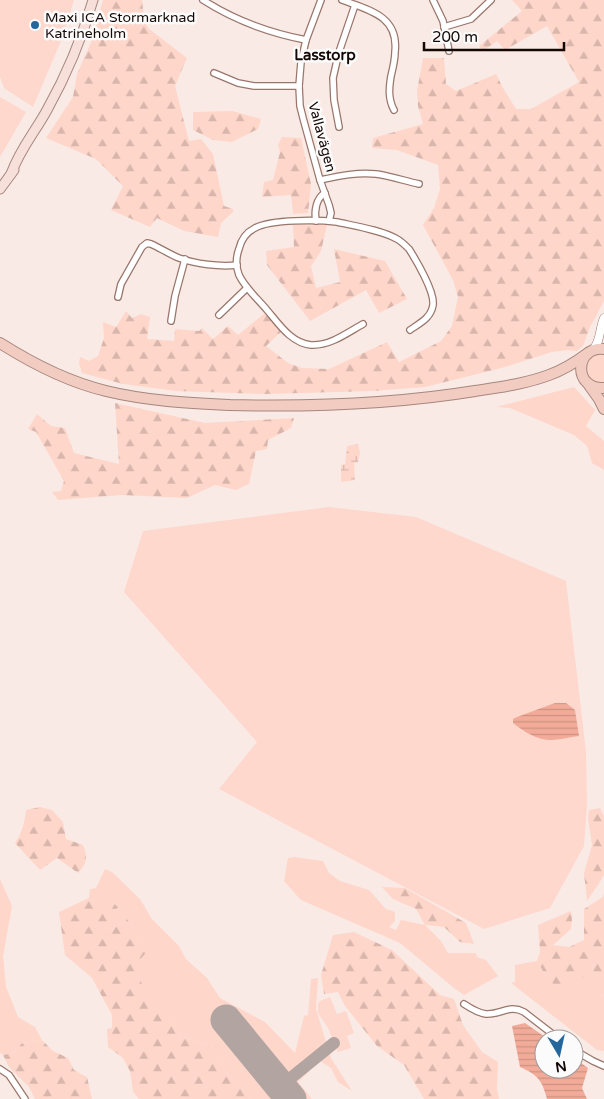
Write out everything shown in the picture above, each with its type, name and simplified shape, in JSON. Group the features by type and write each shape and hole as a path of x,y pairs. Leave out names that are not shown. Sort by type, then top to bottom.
{"highway":[{"path":"0,343 50,371 106,391 184,402 274,406 385,402 442,396 524,383 560,371 590,352 604,349"},
{"path":"590,352 584,358 581,366 582,372 585,380 604,409"},
{"path":"524,383 578,374 596,387 604,388"}],"main road":[{"path":"0,188 11,174 15,161 46,111 73,54 92,0"}],"street":[{"path":"203,0 248,23 306,40"},
{"name":"Vallavägen","path":"320,0 306,40 298,86 302,118 330,213 329,221"},
{"path":"342,0 365,8 382,17 388,23 395,38 395,53 390,87 390,98 394,110"},
{"path":"444,27 471,19 491,0"},
{"path":"436,1 449,51"},
{"path":"339,127 334,100 333,78 339,52 355,5"},
{"path":"214,72 238,83 254,86 298,86"},
{"path":"320,180 346,175 365,174 388,176 419,184"},
{"name":"Vallavägen","path":"316,221 316,208 321,195 324,193"},
{"path":"363,324 330,342 317,345 302,343 291,337 248,288 239,274 237,265 238,251 244,238 254,228 278,222 329,221 386,234 399,240 408,249 429,286 433,298 430,312 426,318 410,330"},
{"path":"118,297 121,284 142,247 148,243 178,258 211,265 237,265"},
{"path":"171,321 174,296 185,259"},
{"path":"219,315 248,288"},
{"path":"590,352 598,342 604,318"},
{"path":"464,1004 484,1014 512,1008 520,1010 546,1029"},
{"path":"584,1056 604,1066"},
{"path":"0,1068 8,1075 25,1099"}],"shaded area":[{"path":"0,0 74,0 63,36 33,107 4,88 0,77"},
{"path":"0,97 26,112 0,157"},
{"path":"329,507 416,517 566,581 586,752 587,804 584,846 550,908 484,929 219,789 257,742 124,592 143,531"},
{"path":"555,703 566,703 575,710 579,736 545,740 530,734 513,723 513,719 517,717"},
{"path":"330,997 337,1014 346,1011 354,1033 347,1036 351,1048 338,1052 328,1028 318,1013 320,1001"},
{"path":"525,1023 534,1029 534,1076 520,1067 512,1026"},
{"path":"584,1065 588,1068 582,1088 587,1099 547,1099 538,1079 584,1079"}],"green space":[{"path":"103,0 142,0 144,18 148,28 187,58 175,86 189,141 201,139 213,154 224,206 233,209 233,212 221,223 218,237 184,231 157,218 150,227 111,210 123,186 96,159 46,138 73,97 77,74 92,40"},
{"path":"512,0 604,0 604,301 590,327 583,346 577,351 552,352 505,367 425,387 373,391 265,394 176,391 123,384 82,373 79,363 80,357 89,361 98,356 104,338 103,322 116,327 126,311 132,318 141,314 150,317 147,339 174,341 175,329 199,331 202,328 213,339 228,326 238,335 265,313 281,332 266,346 288,363 302,368 329,369 387,342 399,362 441,341 452,326 458,297 453,280 423,225 434,208 440,189 438,165 397,150 372,148 373,138 423,124 418,106 417,91 423,58 444,58 446,84 456,91 496,74 516,109 531,109 579,82 547,26 505,50 497,41 483,51 479,46 522,11"},
{"path":"232,111 261,119 258,129 232,142 213,140 193,130 193,112"},
{"path":"282,137 301,138 311,184 308,213 293,214 291,195 262,197 264,182 273,180 280,152 278,145"},
{"path":"293,225 327,225 321,251 311,266 316,288 340,282 334,249 385,261 407,299 379,313 366,290 310,321 267,265 266,251 294,247"},
{"path":"604,353 604,383 598,383 589,378 585,369 588,360 592,356"},
{"path":"574,387 595,410 586,426 604,441 604,470 592,463 587,446 574,435 510,408 496,407"},
{"path":"115,403 205,423 294,418 291,428 268,440 267,449 256,451 249,484 236,490 215,485 187,498 122,495 58,500 52,492 61,491 64,481 36,432 28,429 37,414 51,426 65,428 74,453 119,464"},
{"path":"358,444 360,453 358,462 354,463 355,480 341,482 341,465 345,464 347,446"},
{"path":"40,807 52,810 63,822 66,839 83,845 86,860 78,873 57,858 40,870 15,843 23,827 26,810"},
{"path":"600,808 604,816 604,875 587,901 584,873 592,845 588,819 589,810"},
{"path":"294,857 323,861 329,873 340,881 369,890 386,909 395,912 395,921 389,927 396,930 401,920 425,925 441,941 448,953 476,953 477,957 486,960 498,976 464,995 400,943 301,900 284,881 288,858"},
{"path":"105,869 112,872 140,899 152,919 179,946 186,959 207,978 220,998 265,1022 295,1053 304,1016 308,1015 311,979 318,978 316,1009 331,1058 352,1091 338,1082 331,1068 320,1061 298,1082 312,1099 250,1099 227,1073 214,1048 180,1036 169,1011 144,988 138,975 138,962 151,947 144,943 127,919 112,930 103,927 97,906 89,898 90,889 96,888"},
{"path":"0,879 12,906 3,956 6,987 18,1017 35,1027 42,1040 22,1043 14,1053 3,1055 0,1053"},
{"path":"382,887 405,888 466,923 474,944 460,942 444,927 425,925 416,909 393,899"},
{"path":"604,893 604,996 591,971 563,993 547,978 537,961 540,952 538,925 571,911 571,929 553,945 569,947 584,940 584,909 603,897"},
{"path":"104,896 118,907 103,927 112,930 127,919 144,943 152,946 138,962 138,975 144,988 169,1011 180,1036 214,1048 227,1073 250,1099 139,1099 133,1092 130,1071 123,1058 108,1047 107,1029 112,1028 112,1015 92,978 65,955 59,912 89,898 97,906"},
{"path":"354,932 392,950 440,995 454,999 463,1025 482,1052 498,1062 497,1088 499,1099 424,1099 404,1065 377,1046 345,1006 338,992 324,994 321,975 333,935"},
{"path":"537,961 547,978 592,971 604,996 604,1051 597,1050 584,1040 584,1029 570,1029 511,983 515,982 515,965"},
{"path":"42,1040 53,1051 68,1058 74,1070 87,1077 92,1099 35,1099 29,1087 9,1067 3,1055 14,1053 22,1043"}],"taxiway":[{"path":"292,1077 334,1043"}],"runway":[{"path":"226,1020 291,1099"}],"place":[{"name":"Maxi ICA Stormarknad Katrineholm","path":"35,25"}],"district":[{"name":"Lasstorp","path":"325,55"}]}
